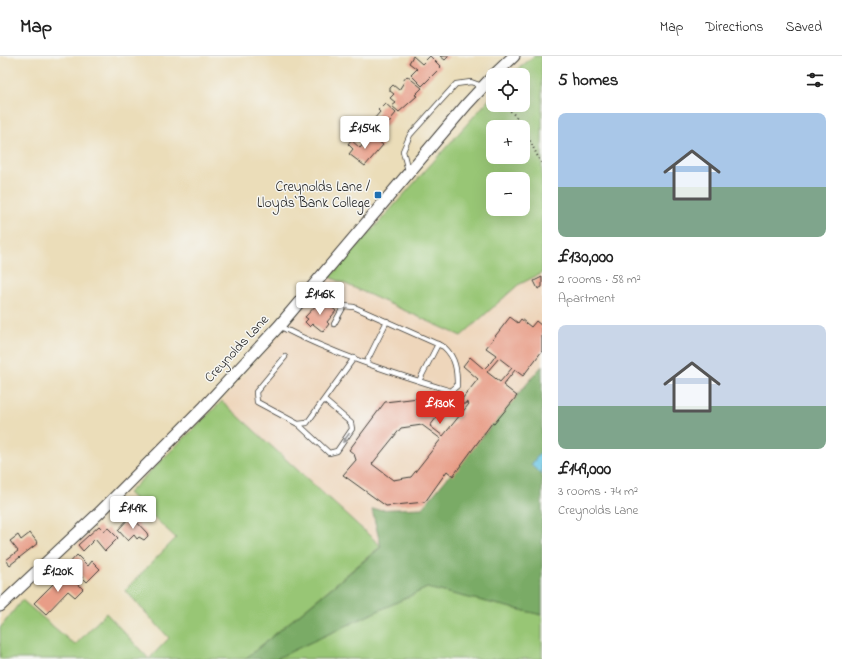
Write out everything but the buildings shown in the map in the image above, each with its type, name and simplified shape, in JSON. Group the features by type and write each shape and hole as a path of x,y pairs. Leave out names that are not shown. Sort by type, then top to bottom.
{"street":[{"name":"Creynolds Lane","path":"501,68 514,56"},
{"name":"Creynolds Lane","path":"0,606 100,512 205,406 279,326 486,83"}],"lane":[{"path":"409,172 403,151 410,135 456,84 471,82 483,86"},
{"path":"279,326 305,340 419,381 450,391 457,386 457,370 452,354 444,346 354,307 344,306 334,324"},
{"path":"366,362 386,321"},
{"path":"419,381 438,344"},
{"path":"285,357 256,392 257,402 298,424 329,453 337,452 352,429 351,423 324,400"},
{"path":"298,424 306,423 354,358"}],"path":[{"path":"512,112 520,121 542,166"}],"shaded area":[{"path":"542,273 542,615 381,546 222,401 330,277 461,336 518,285"}],"green space":[{"path":"534,56 542,56 542,273 518,285 461,336 330,277 486,103 486,112 530,112 530,68 519,68"},
{"path":"542,366 542,615 427,588 275,659 245,659 381,547 372,510 422,508"},
{"path":"222,401 381,546 245,659 149,659 169,638 125,590 176,538 128,493"},
{"path":"427,588 542,615 542,659 275,659"},
{"path":"22,600 75,645 106,613 149,659 0,659 0,628"}],"water":[{"path":"542,450 542,475 531,465"}],"place":[{"name":"Creynolds Lane / Lloyds Bank College","path":"378,195"}]}
